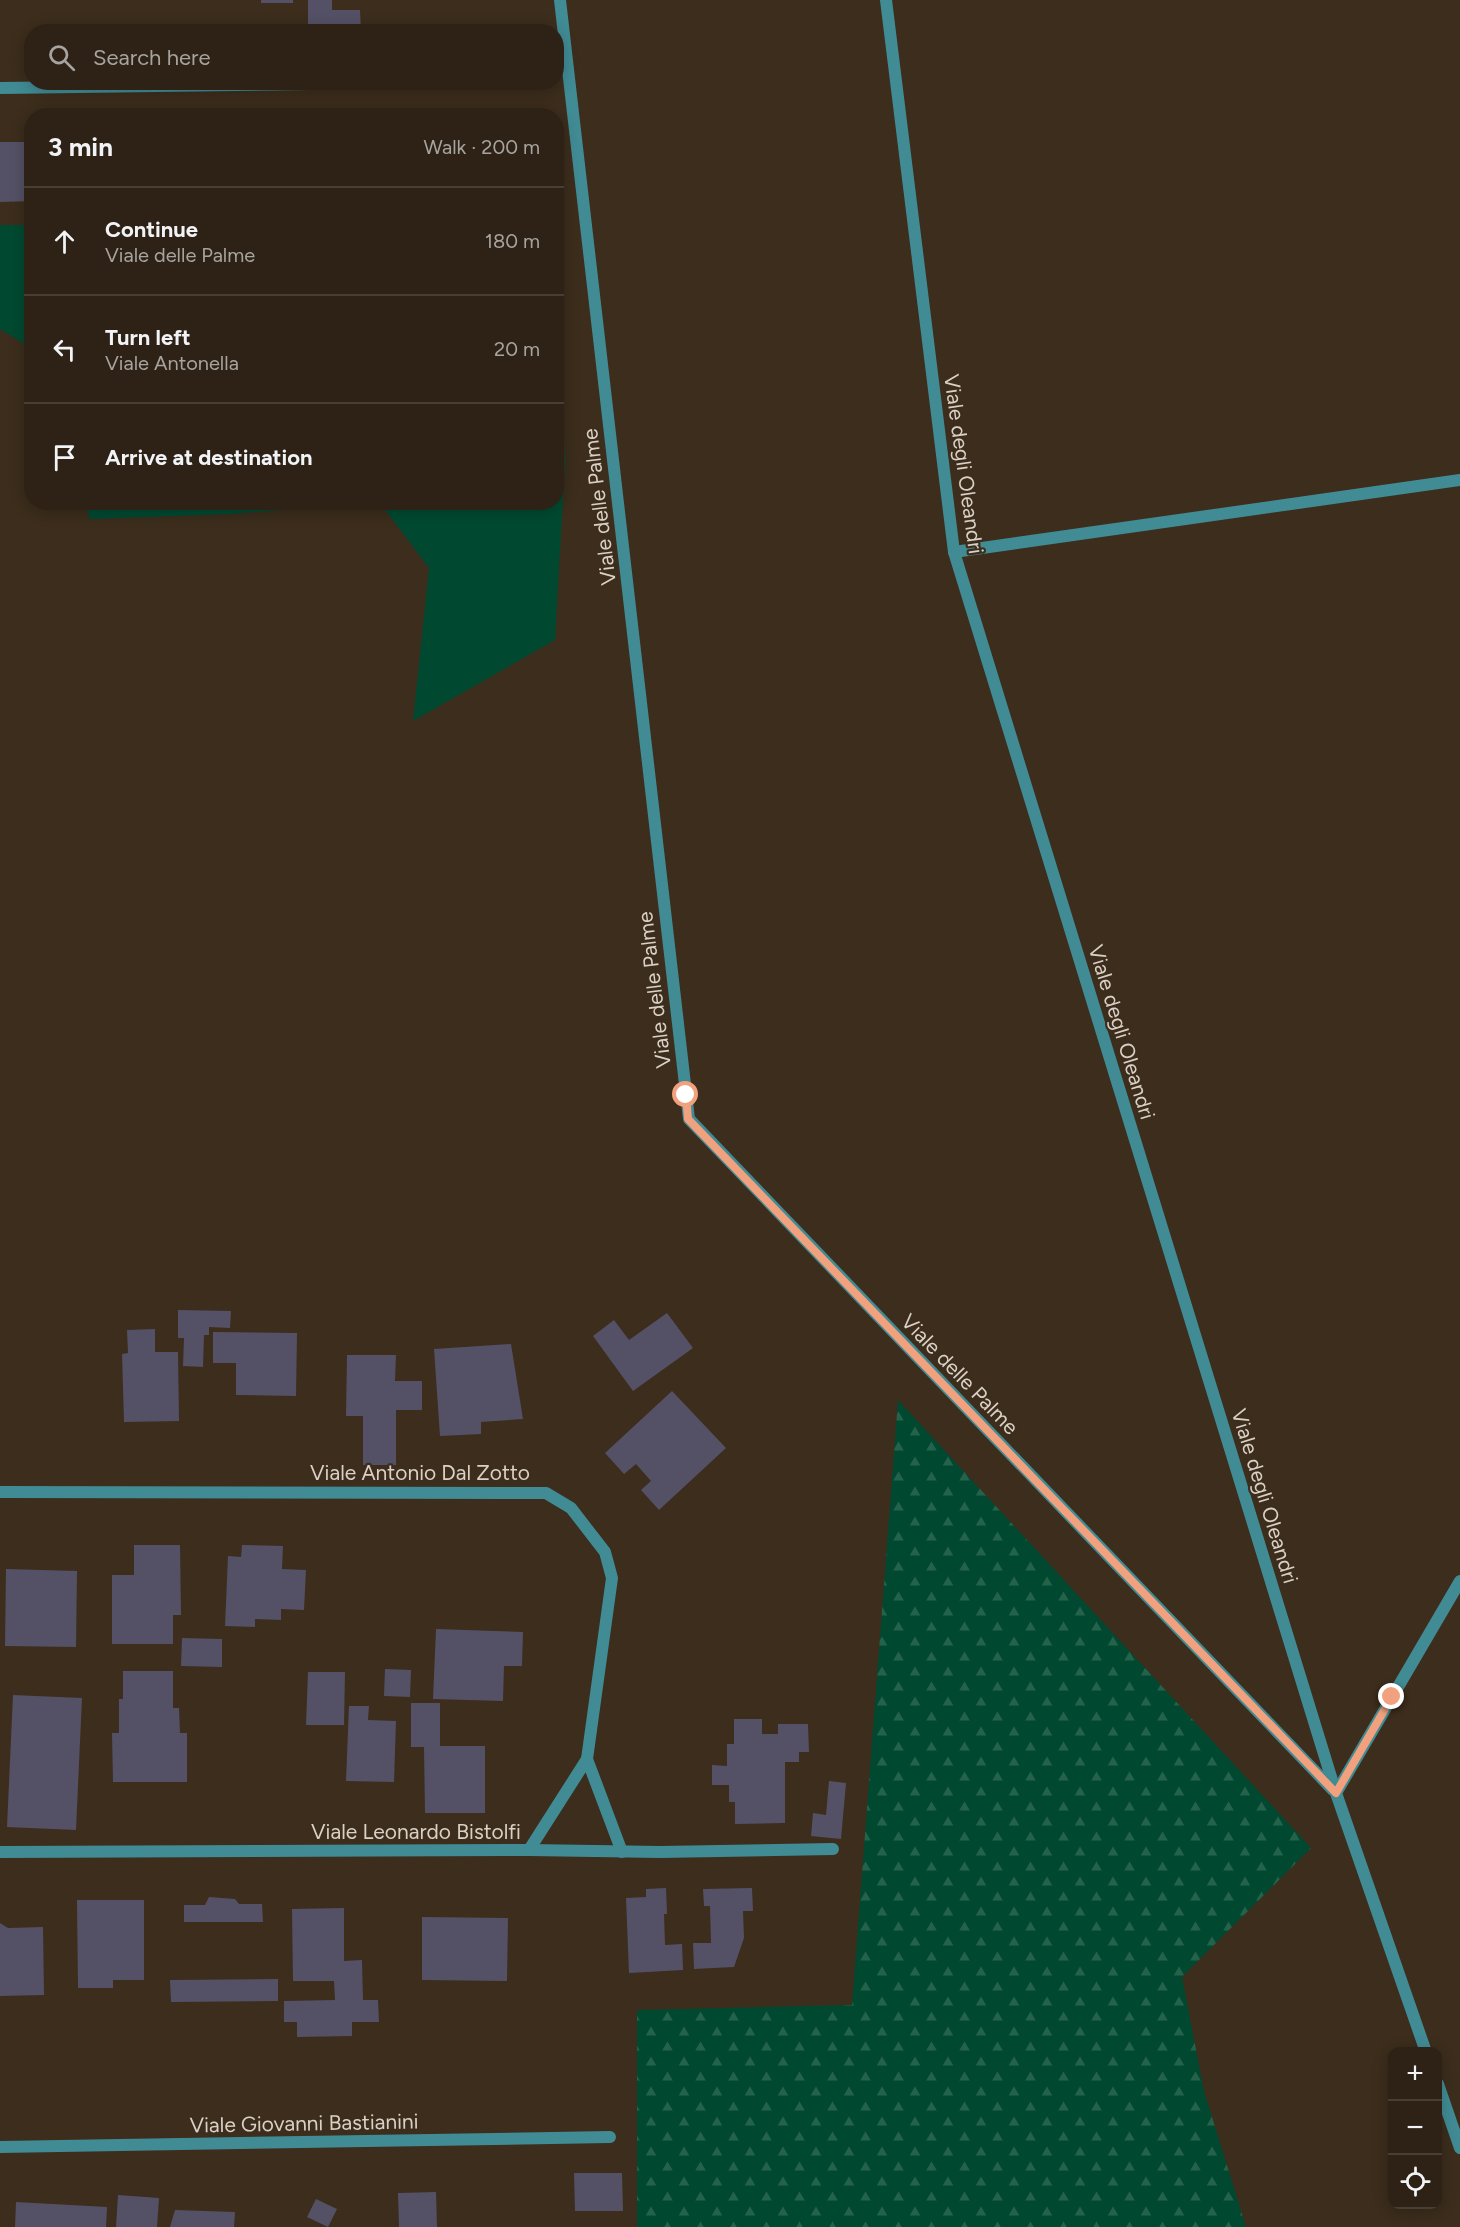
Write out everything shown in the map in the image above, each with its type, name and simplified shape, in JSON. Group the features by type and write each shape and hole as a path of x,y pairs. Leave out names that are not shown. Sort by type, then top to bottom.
{"street":[{"name":"Viale delle Palme","path":"560,0 563,24"},
{"name":"Viale degli Oleandri","path":"886,0 954,552 1336,1793 1424,2047"},
{"name":"Viale delle Palme","path":"564,35 688,1119 1336,1793"},
{"path":"0,88 24,88"},
{"path":"954,552 1460,480"},
{"name":"Viale Antonio Dal Zotto","path":"0,1492 546,1493 571,1508 605,1552 612,1578 587,1759 529,1850"},
{"path":"1336,1793 1460,1581"},
{"name":"Viale Antonio Dal Zotto","path":"587,1759 622,1852"},
{"name":"Viale Leonardo Bistolfi","path":"0,1852 529,1850 622,1852 833,1849"},
{"path":"1442,2098 1460,2148"},
{"name":"Viale Giovanni Bastianini","path":"0,2147 610,2137"}],"green space":[{"path":"0,225 24,225 24,344 0,329"},
{"path":"87,510 283,510 231,514 90,519"},
{"path":"385,510 562,510 555,640 413,721 429,568"},
{"path":"898,1400 1311,1848 1182,1977 1204,2091 1246,2227 637,2227 637,2010 852,2005"}],"building":[{"path":"261,0 293,0 293,3 261,3"},
{"path":"308,0 332,0 332,10 360,10 361,24 308,24"},
{"path":"0,142 24,142 24,201 0,202"},
{"path":"178,1310 231,1311 230,1328 209,1327 209,1335 204,1335 203,1367 183,1366 184,1338 178,1338"},
{"path":"667,1313 693,1348 633,1391 593,1336 614,1320 629,1340"},
{"path":"155,1329 155,1352 178,1352 179,1421 124,1422 122,1354 128,1353 127,1330"},
{"path":"213,1332 297,1333 296,1396 236,1395 236,1363 213,1363"},
{"path":"511,1344 523,1419 481,1422 481,1434 440,1436 434,1349"},
{"path":"347,1355 396,1355 395,1381 422,1381 422,1410 396,1410 396,1465 363,1465 363,1416 346,1416"},
{"path":"672,1391 726,1448 659,1510 641,1490 651,1481 636,1464 624,1474 605,1453"},
{"path":"134,1545 180,1545 181,1615 173,1615 173,1644 112,1644 112,1575 134,1575"},
{"path":"242,1545 283,1546 282,1569 306,1570 304,1610 281,1609 281,1620 255,1619 255,1627 225,1626 228,1556 241,1557"},
{"path":"6,1569 77,1571 76,1647 5,1646"},
{"path":"436,1629 523,1632 522,1666 504,1666 503,1701 433,1699"},
{"path":"182,1638 222,1639 222,1667 181,1666"},
{"path":"385,1669 411,1670 410,1697 384,1696"},
{"path":"123,1671 173,1671 173,1708 179,1708 180,1733 187,1733 187,1782 113,1782 112,1733 119,1733 119,1699 123,1699"},
{"path":"308,1672 345,1672 344,1725 306,1725"},
{"path":"13,1695 82,1698 76,1830 7,1827"},
{"path":"411,1703 440,1703 440,1746 485,1746 485,1813 425,1813 424,1747 411,1747"},
{"path":"349,1706 369,1706 368,1720 396,1721 394,1782 346,1781"},
{"path":"734,1719 762,1719 762,1734 778,1734 778,1724 808,1724 809,1752 799,1752 799,1762 785,1762 785,1823 735,1824 735,1802 729,1802 729,1785 712,1785 712,1765 727,1766 727,1744 734,1744"},
{"path":"829,1781 846,1783 841,1839 811,1836 813,1813 826,1815"},
{"path":"666,1888 665,1945 682,1944 683,1970 629,1973 626,1898 646,1897 646,1889"},
{"path":"752,1888 753,1911 743,1911 744,1938 734,1967 694,1969 693,1943 711,1943 710,1906 704,1906 703,1889"},
{"path":"209,1897 235,1899 239,1904 262,1904 263,1922 184,1922 184,1905 205,1905"},
{"path":"77,1900 144,1900 144,1980 113,1980 113,1988 78,1988"},
{"path":"344,1908 344,1961 362,1960 363,2000 378,2000 379,2022 352,2022 352,2036 297,2037 297,2022 284,2022 284,2001 335,2000 334,1981 293,1981 292,1909"},
{"path":"422,1917 508,1918 507,1981 422,1980"},
{"path":"0,1923 8,1928 43,1927 44,1995 0,1996"},
{"path":"278,1979 278,2001 171,2002 170,1980"},
{"path":"574,2173 622,2173 623,2211 575,2211"},
{"path":"436,2192 437,2227 399,2227 398,2193"},
{"path":"118,2195 159,2198 157,2227 116,2227"},
{"path":"316,2199 337,2209 328,2227 307,2217"},
{"path":"16,2202 107,2207 106,2227 15,2227"},
{"path":"175,2210 235,2212 234,2227 170,2227"}],"route":[{"path":"686,1095 688,1119 1336,1793 1392,1697"}]}
